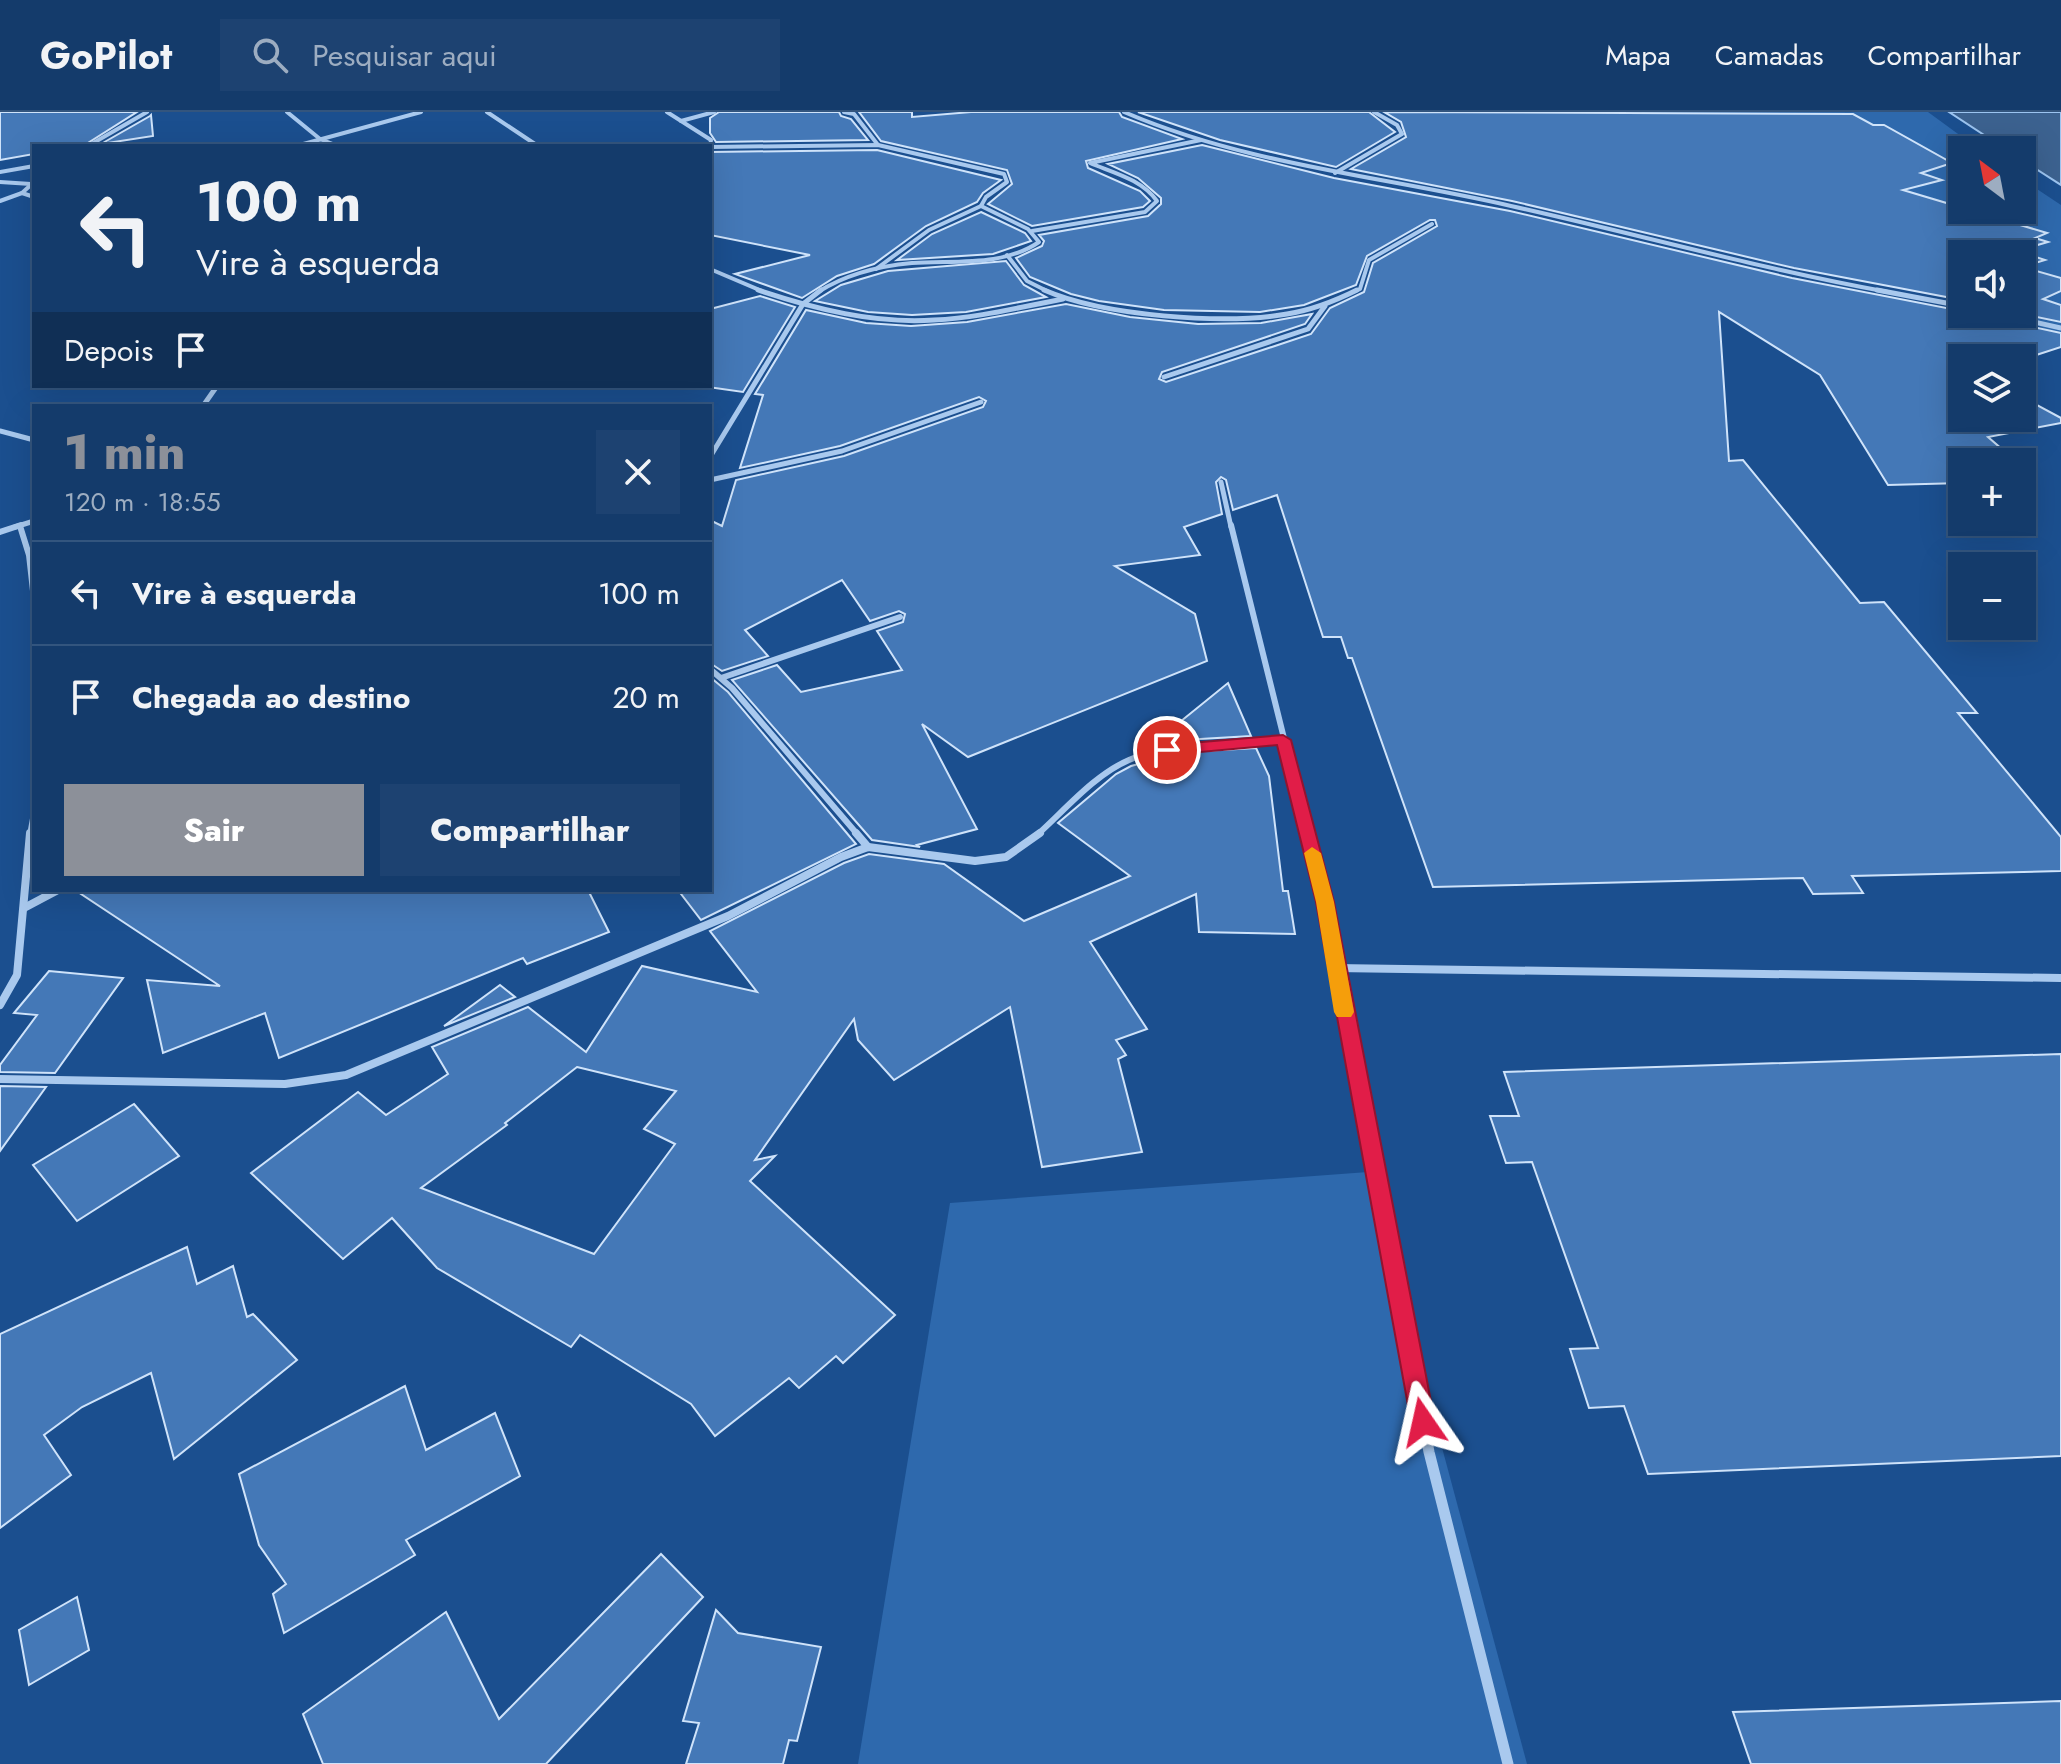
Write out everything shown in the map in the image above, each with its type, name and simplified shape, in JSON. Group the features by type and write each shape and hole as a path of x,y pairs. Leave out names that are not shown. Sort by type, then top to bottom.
{"street":[{"path":"91,144 147,112"},
{"path":"287,112 320,139 333,144"},
{"path":"303,144 421,112"},
{"path":"487,112 535,144"},
{"path":"667,112 711,140 710,144"},
{"path":"680,121 714,112"},
{"path":"844,112 854,114 878,145"},
{"path":"1124,112 1202,140 1271,160 1509,205 1810,278 1948,303"},
{"path":"1335,173 1402,134 1397,125 1374,112"},
{"path":"1032,231 1145,212 1157,201 1153,194 1090,163 1202,140"},
{"path":"712,146 878,145 1004,174 1007,182 981,202 981,206 929,230 872,272"},
{"path":"0,172 32,166"},
{"path":"0,182 32,184"},
{"path":"0,201 22,193 32,185"},
{"path":"22,193 32,196"},
{"path":"712,454 803,304 813,293 872,272 908,264 1007,255 1034,248 1039,242 1032,231 981,206"},
{"path":"1007,255 1032,285 1067,298 1164,314 1278,316 1325,306 1360,289 1369,260 1432,224"},
{"path":"712,270 803,304 887,321 960,318 1067,298"},
{"path":"1164,377 1308,329 1325,306"},
{"path":"2036,322 2061,328"},
{"path":"712,480 842,451 981,402"},
{"path":"0,431 32,439"},
{"path":"1221,482 1325,902 1335,968 1429,1452 1508,1764"},
{"path":"0,532 32,522"},
{"path":"20,526 29,555 32,582"},
{"path":"721,678 900,617"},
{"path":"712,671 868,847"},
{"path":"0,1079 189,1080 284,1086 311,1084 346,1075 728,916 806,873 868,847 961,860 1006,857 1025,846 1109,771 1130,759 1167,750 1283,740"},
{"path":"0,1005 17,975 32,818"},
{"path":"24,908 54,892"},
{"path":"1335,968 2061,978"}],"shaded area":[{"path":"1641,112 1928,112 1961,136 1948,136 1948,224 2036,224 2036,188 2061,205 2061,338 2036,325 2036,240 1948,240 1948,248 1665,133"},
{"path":"1949,112 2061,112 2061,185 2036,169 2036,136 1986,136"},
{"path":"1368,1172 1527,1764 858,1764 950,1203"}],"building":[{"path":"0,112 137,112 86,144 32,144 32,154 0,160"},
{"path":"719,112 839,112 841,116 851,119 868,140 716,142 710,133 710,118"},
{"path":"859,112 912,112 912,117 971,112 1119,112 1122,117 1182,139 1086,161 1088,168 1140,191 1150,201 1143,207 1032,226 988,204 1012,184 1007,170 881,141"},
{"path":"1138,112 1369,112 1395,132 1336,167 1220,140"},
{"path":"1384,112 1853,114 1873,125 1884,125 1948,161 1948,164 1921,173 1942,180 1903,190 1948,203 1948,224 2017,224 2047,233 2035,238 2048,242 2036,245 2036,240 1948,240 1948,297 1794,268 1512,201 1351,169 1406,137 1401,122"},
{"path":"150,116 153,136 101,144"},
{"path":"1202,145 1334,178 1510,211 1792,278 1948,308 1948,328 2036,328 2061,333 2061,347 2036,355 2036,344 1948,344 1948,432 2014,432 1988,437 2001,448 1948,448 1948,483 1888,485 1820,375 1719,312 1729,461 1743,460 1860,603 1884,602 1977,713 1958,713 2061,837 2061,871 1852,876 1863,893 1813,894 1803,878 1433,887 1352,658 1348,658 1341,637 1323,637 1277,495 1233,510 1226,480 1221,477 1216,482 1222,514 1184,527 1200,555 1115,566 1195,614 1207,661 968,757 922,724 977,829 917,845 920,847 872,840 732,680 777,665 801,692 902,670 877,631 903,622 905,614 899,611 870,621 842,580 745,630 768,656 722,671 712,664 712,521 722,526 736,480 844,456 983,407 986,401 979,397 840,446 740,468 763,395 755,394 806,310 866,323 911,326 967,322 1066,304 1130,317 1198,324 1261,323 1312,314 1305,324 1162,372 1159,379 1166,382 1311,334 1330,308 1364,292 1373,263 1437,226 1435,220 1430,220 1367,256 1356,285 1304,305 1260,312 1164,310 1099,301 1071,294 1030,277 1016,258 1042,246 1044,241 1039,235 1148,216 1161,204 1161,198 1138,178 1108,164"},
{"path":"877,150 1001,180 983,193 977,202 926,226 874,264 837,276 802,298 735,274 810,255 712,235 712,152"},
{"path":"981,212 1025,233 1031,241 993,254 897,260 932,234"},
{"path":"1006,261 1024,285 1046,297 966,312 912,315 868,312 815,301 841,285 888,271"},
{"path":"2036,271 2061,278 2061,291 2043,299 2061,305 2061,322 2036,317"},
{"path":"760,296 795,307 743,392 712,388 712,308"},
{"path":"2036,405 2061,418 2061,423 2036,428"},
{"path":"712,679 728,692 856,844 701,920 680,892 712,892"},
{"path":"1228,683 1251,736 1183,740 1149,747"},
{"path":"1256,748 1269,776 1283,891 1288,891 1295,934 1199,932 1196,894 1090,942 1147,1029 1116,1040 1126,1055 1118,1059 1142,1152 1042,1167 1010,1007 894,1080 858,1040 854,1019 755,1160 775,1156 750,1181 895,1315 843,1363 836,1356 799,1388 789,1378 715,1436 691,1404 580,1335 571,1347 437,1268 392,1218 343,1259 251,1173 358,1092 386,1115 448,1074 432,1047 528,1007 586,1052 642,966 757,992 710,931 844,863 869,854 944,864 1024,921 1130,876 1058,823 1116,774 1131,766 1185,752","holes":["577,1067 676,1091 644,1129 675,1144 594,1254 421,1188 507,1125 505,1123"]},
{"path":"78,892 589,892 609,932 527,964 523,958 279,1058 265,1013 163,1053 147,980 220,986"},
{"path":"49,971 123,978 55,1073 0,1072 0,1065 37,1015 14,1013"},
{"path":"500,985 515,997 444,1026"},
{"path":"2061,1054 2061,1456 1648,1474 1624,1406 1589,1408 1570,1349 1598,1348 1532,1162 1506,1163 1490,1116 1519,1116 1504,1072"},
{"path":"0,1086 46,1087 0,1151"},
{"path":"134,1104 179,1156 77,1221 33,1165"},
{"path":"187,1247 197,1284 233,1266 247,1317 253,1314 297,1360 174,1459 151,1373 82,1407 44,1435 71,1475 0,1528 0,1334"},
{"path":"405,1386 426,1450 495,1413 520,1476 406,1540 415,1555 284,1633 273,1594 286,1584 259,1545 239,1474"},
{"path":"661,1554 703,1597 546,1764 323,1764 303,1714 446,1612 499,1719"},
{"path":"77,1597 89,1650 29,1685 19,1630"},
{"path":"716,1610 738,1633 821,1647 797,1741 789,1740 783,1764 686,1764 699,1723 683,1721"},
{"path":"2061,1701 2061,1764 1751,1764 1733,1712"}],"slow traffic":[{"path":"1312,853 1325,902 1344,1012"}],"route":[{"path":"1167,750 1283,740 1325,902 1423,1422"}]}
